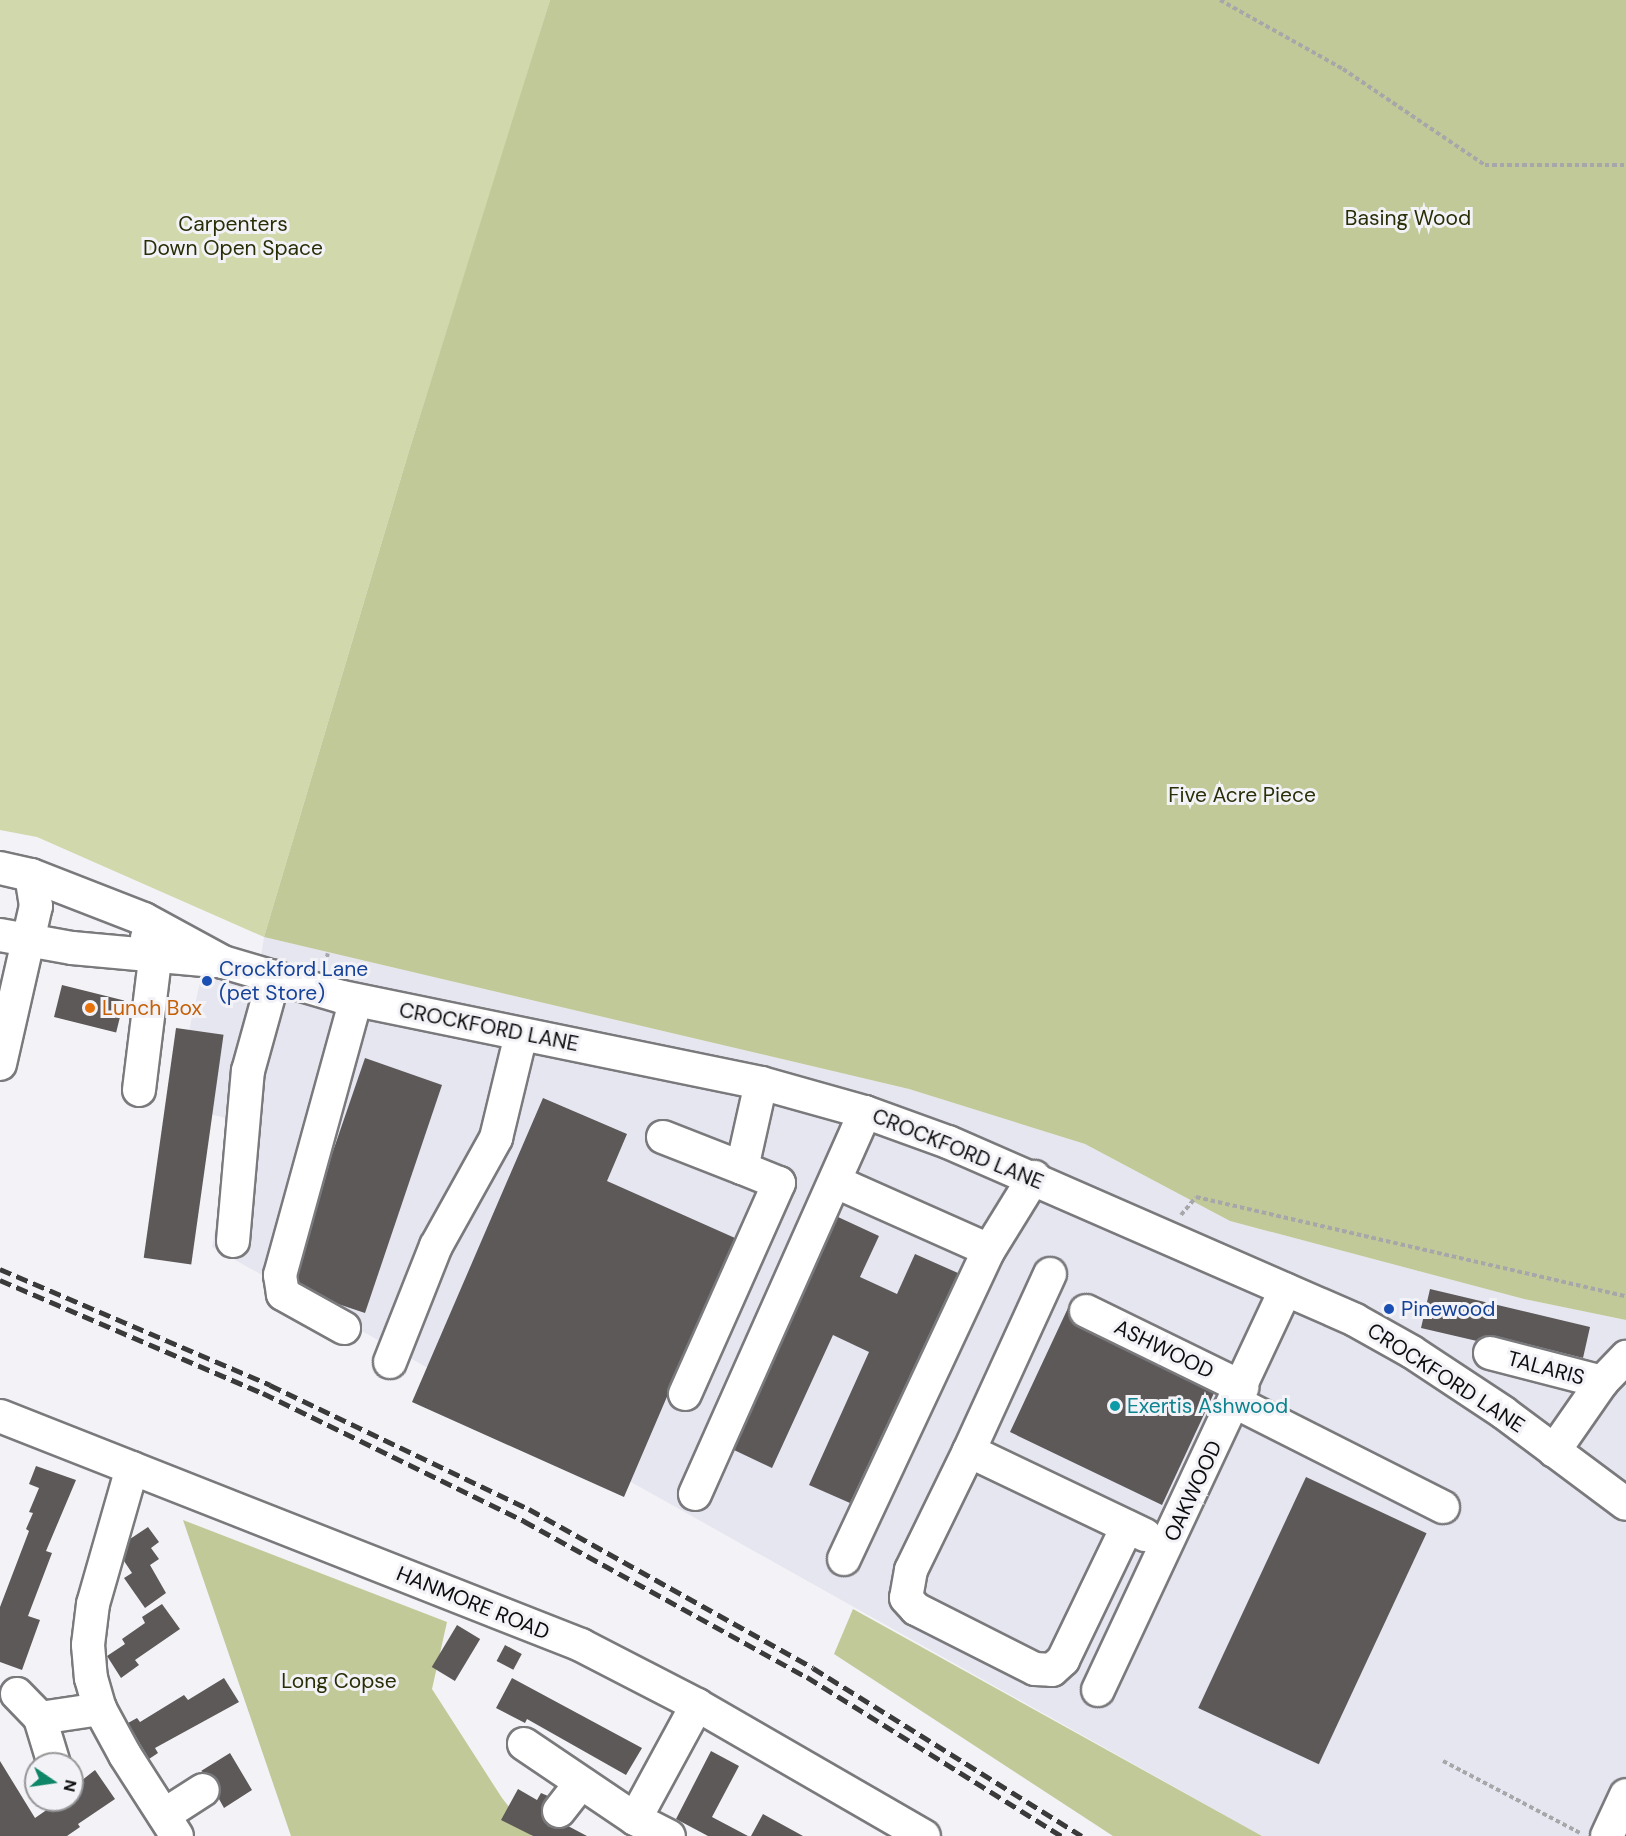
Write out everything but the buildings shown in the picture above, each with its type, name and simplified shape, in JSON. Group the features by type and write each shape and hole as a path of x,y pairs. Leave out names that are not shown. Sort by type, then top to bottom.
{"street":[{"name":"CROCKFORD LANE","path":"0,868 31,874 144,919 223,962 356,1000 761,1083 865,1112 1034,1177 1164,1238 1355,1320 1412,1352 1626,1504"},
{"path":"0,1064 26,953 13,937 36,906 31,874"},
{"path":"139,1090 154,968 144,919"},
{"name":"CROCKFORD LANE","path":"13,937 150,957 223,962"},
{"path":"233,1241 248,1071 274,977"},
{"path":"344,1328 283,1294 280,1275 356,1000"},
{"path":"390,1362 436,1246 496,1138 521,1035"},
{"path":"742,1168 761,1083"},
{"path":"695,1494 836,1182 865,1112"},
{"path":"663,1137 779,1183 685,1394"},
{"path":"844,1559 989,1250 1034,1177"},
{"path":"836,1182 989,1250"},
{"path":"1050,1274 969,1451 911,1570 906,1598 916,1609 1035,1669 1052,1670 1063,1660 1127,1527"},
{"name":"OAKWOOD","path":"1098,1690 1238,1395 1285,1290"},
{"name":"ASHWOOD","path":"1086,1311 1443,1507"},
{"name":"TALARIS","path":"1490,1353 1602,1382"},
{"path":"1554,1451 1602,1382 1626,1357"},
{"name":"HANMORE ROAD","path":"0,1416 581,1645 697,1706 924,1836"},
{"path":"969,1451 1167,1545"},
{"path":"132,1468 93,1604 88,1645 100,1709 170,1826 203,1790"},
{"path":"17,1694 40,1718 50,1752"},
{"path":"635,1819 697,1706"},
{"path":"40,1718 100,1709"},
{"path":"524,1744 635,1819 669,1836"},
{"path":"559,1811 580,1784"},
{"path":"1607,1836 1626,1795"}],"path":[{"path":"1221,0 1343,69 1485,165 1626,165"},
{"path":"1164,1238 1196,1197 1626,1296"},
{"path":"1443,1761 1585,1836"}],"shaded area":[{"path":"264,937 909,1089 1085,1144 1230,1221 1524,1299 1626,1320 1626,1836 1262,1836 212,1247 234,1120 172,1105 203,969 257,981"}],"green space":[{"name":"Carpenters Down Open Space","path":"0,0 550,0 526,78 1626,0 518,105 409,451 264,937 37,837 0,830"},
{"name":"Five Acre Piece","path":"550,0 1626,0 1626,1320 1524,1299 1230,1221 1085,1144 909,1089 264,937 409,451"},
{"name":"Long Copse","path":"183,1520 447,1622 432,1689 502,1798 532,1836 291,1836"},
{"path":"853,1609 1262,1836 1113,1836 834,1654"}],"railway":[{"path":"0,1269 270,1385 529,1509 813,1668 1082,1836"},
{"path":"0,1280 263,1393 524,1521 807,1677 1061,1836"}],"place":[{"name":"Crockford Lane (pet Store)","path":"207,981"},
{"name":"Lunch Box","path":"90,1008"},
{"name":"Pinewood","path":"1389,1309"},
{"name":"Exertis Ashwood","path":"1115,1406"}],"park label":[{"name":"Basing Wood","path":"1408,218"}]}
